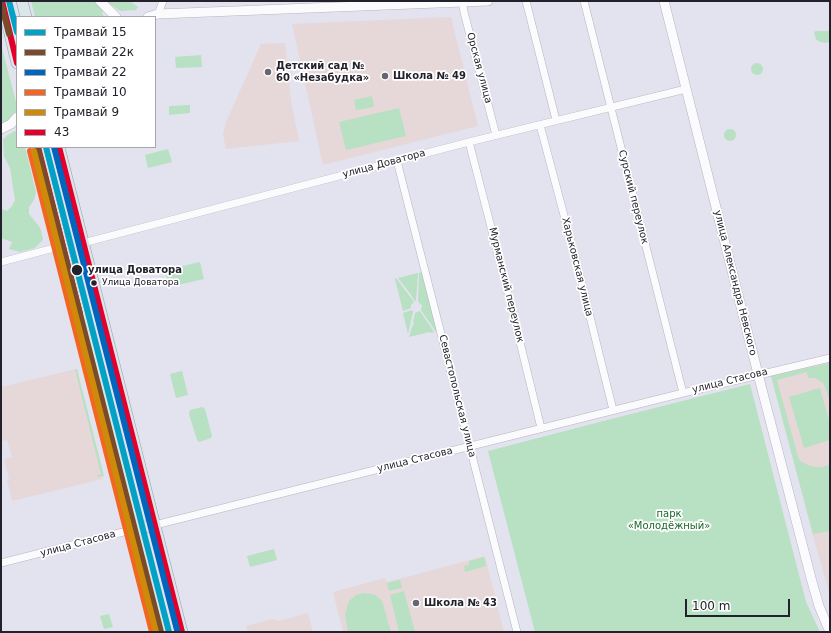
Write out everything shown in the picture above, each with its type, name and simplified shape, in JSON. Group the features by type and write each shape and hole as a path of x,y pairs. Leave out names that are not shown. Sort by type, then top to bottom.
{"main road":[{"path":"2,1 16,59"},
{"path":"22,1 26,16"},
{"path":"38,148 161,632"},
{"path":"59,148 182,632"},
{"name":"улица Стасова","path":"135,529 155,525"}],"street":[{"path":"100,1 115,16"},
{"path":"158,14 163,1"},
{"path":"151,16 158,14 488,1"},
{"path":"526,1 556,120"},
{"name":"Сурский переулок","path":"584,1 682,393"},
{"name":"улица Александра Невского","path":"664,1 815,594 830,632"},
{"name":"Орская улица","path":"462,2 496,135"},
{"name":"улица Доватора","path":"83,243 496,135 686,89"},
{"path":"1,129 12,124 16,118"},
{"name":"Харьковская улица","path":"540,125 580,275 613,410"},
{"name":"Мурманский переулок","path":"469,142 541,428"},
{"name":"Севастопольская улица","path":"397,161 517,632"},
{"path":"1,262 62,246"},
{"name":"улица Стасова","path":"155,525 758,374 830,358"},
{"name":"улица Стасова","path":"1,564 135,529"}],"shaded area":[{"name":"Школа № 49","path":"451,17 478,126 323,165 292,24"},
{"name":"Детский сад № 60 «Незабудка»","path":"285,43 291,100 299,141 226,149 223,134 226,122 261,44"},
{"path":"830,362 830,596 771,376"},
{"path":"76,369 103,479 12,501 7,480 9,479 4,460 12,457 7,440 1,441 1,387"},
{"name":"Школа № 43","path":"485,556 504,632 343,632 333,592 385,578 387,582"},
{"path":"308,613 313,632 248,632 246,626 273,619 279,621"}],"green space":[{"path":"31,1 94,1 104,10 102,13 104,16 35,16"},
{"path":"106,1 130,1 138,7 136,10 120,11"},
{"path":"830,31 830,42 824,43 818,41 814,32"},
{"path":"2,48 16,102 16,112 14,116 1,125"},
{"path":"201,55 202,67 176,68 175,57"},
{"path":"757,63 761,65 763,69 761,73 757,75 753,73 751,69 753,65"},
{"path":"372,96 374,107 356,110 354,100"},
{"path":"190,105 190,113 169,115 169,106"},
{"path":"399,108 406,136 346,150 339,122"},
{"path":"728,129 732,129 736,135 732,141 728,141 724,137 724,133"},
{"path":"16,132 16,148 25,148 36,192 34,200 29,207 29,214 41,230 43,240 35,248 20,252 9,249 12,242 1,238 1,209 7,211 15,200 10,168 4,156 3,139 9,134"},
{"path":"168,149 172,162 148,168 145,155"},
{"path":"200,262 204,279 169,287 165,270"},
{"path":"423,272 439,331 436,332 421,310 422,305 418,302 419,273"},
{"path":"418,273 416,301 415,301 398,278"},
{"path":"396,278 414,302 411,305 411,308 403,311 395,279"},
{"path":"412,310 413,312 408,334 403,313"},
{"path":"420,311 434,332 409,337 414,323 415,313"},
{"path":"830,363 830,402 823,383 815,378 808,378 807,372 777,380 800,461 810,466 817,467 823,467 830,464 830,531 813,534 771,376"},
{"path":"75,369 77,369 104,476 97,477 101,474"},
{"path":"182,371 188,395 176,398 170,374"},
{"name":"парк «Молодёжный»","path":"750,384 806,602 820,632 535,632 488,451"},
{"path":"820,388 830,424 830,440 804,448 789,397"},
{"path":"202,407 205,409 212,436 211,438 199,442 197,440 189,414 190,410"},
{"path":"274,549 277,560 250,567 247,556"},
{"path":"484,557 486,566 465,572 464,566 469,565 469,561"},
{"path":"400,580 402,588 389,591 387,583"},
{"path":"404,591 415,632 399,632 390,595"},
{"path":"364,593 377,596 382,601 391,632 348,632 345,615 348,604 356,595"},
{"path":"109,614 113,627 104,629 100,616"}],"tram line":[{"name":"15","path":"9,1 16,28"},
{"name":"22к","path":"1,3 9,34"},
{"name":"15","path":"46,148 169,632"},
{"name":"22","path":"54,148 177,630"},
{"name":"22к","path":"38,149 161,632"},
{"name":"10","path":"30,151 152,632"},
{"name":"9","path":"34,151 156,632"}],"transit line":[{"name":"43","path":"2,1 16,59"},
{"name":"43","path":"38,148 80,314"},
{"name":"43","path":"59,148 182,632"}],"place":[{"name":"Детский сад № 60 «Незабудка»","path":"268,72"},
{"name":"Школа № 49","path":"385,76"},
{"name":"улица Доватора","path":"77,270"},
{"name":"Улица Доватора","path":"94,283"},
{"name":"Школа № 43","path":"416,603"}]}
